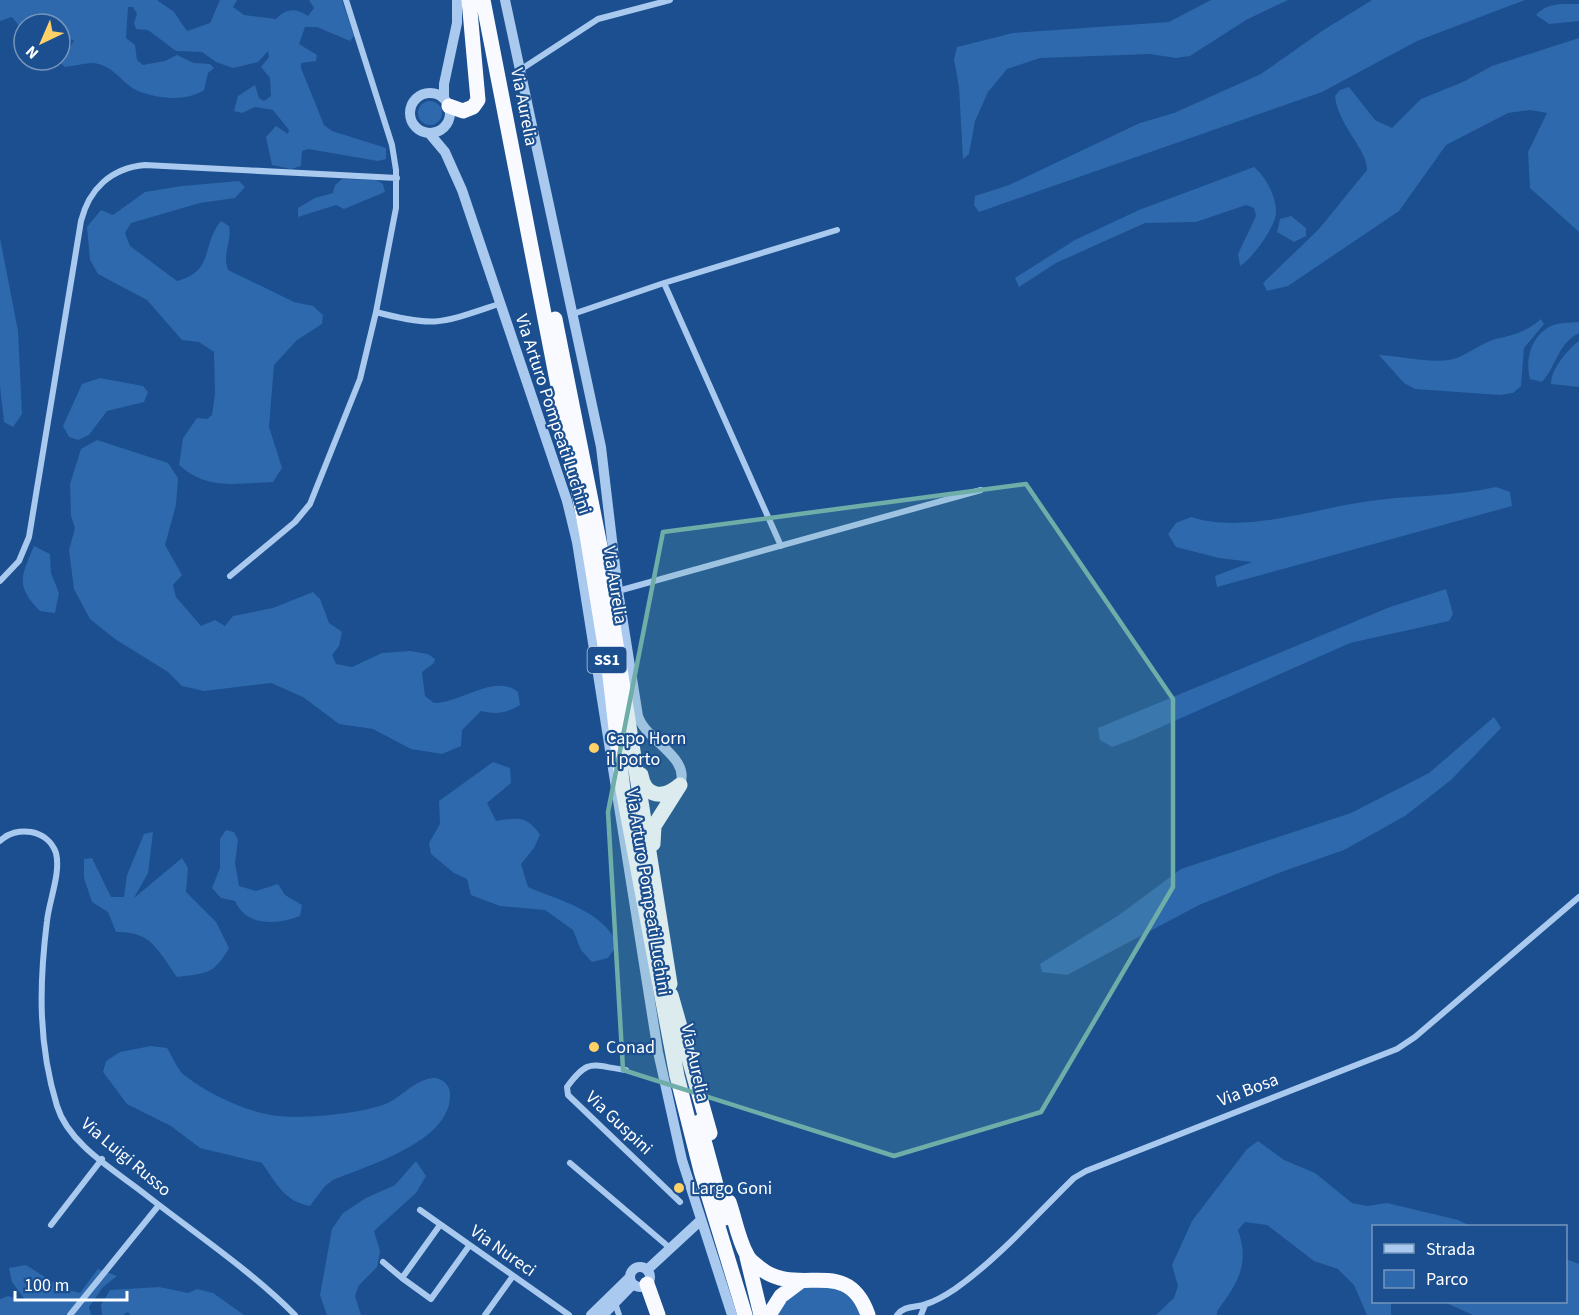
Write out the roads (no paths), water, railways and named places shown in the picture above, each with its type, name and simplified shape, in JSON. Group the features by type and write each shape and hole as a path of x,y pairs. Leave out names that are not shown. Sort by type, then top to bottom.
{"highway":[{"path":"446,102 463,111 473,107 478,100 469,0"},
{"name":"Via Aurelia","path":"483,0 587,536 610,676 623,790 677,1076 701,1171 745,1315"},
{"name":"Via Aurelia","path":"493,0 602,556 656,907 693,1103 756,1315"},
{"path":"627,722 635,742 642,778 647,790 654,794 664,794 680,785"},
{"path":"656,907 652,830 680,785"},
{"path":"672,995 747,1256 761,1315"},
{"path":"747,1256 777,1279 801,1281 824,1278 841,1282 856,1293 868,1315"},
{"path":"639,1279 658,1315"},
{"path":"769,1315 781,1296 801,1281"}],"street":[{"path":"230,576 295,522 312,500 360,379 376,312 396,208 397,178 389,136 346,0"},
{"path":"453,51 437,83 412,106 411,118 417,129 429,133 436,132 446,125 450,116 444,84 453,51 458,23 458,0"},
{"path":"506,0 602,454 618,591 640,720 649,736 678,762 682,772 680,785"},
{"path":"520,70 592,22 645,2 670,0"},
{"path":"425,94 432,93 446,102"},
{"name":"Via Arturo Pompeati Luchini","path":"446,125 446,144 451,163 559,474 577,543 651,1019 674,1126 732,1315"},
{"name":"Via Arturo Pompeati Luchini","path":"429,133 442,147 451,163"},
{"path":"0,581 19,561 28,537 81,221 92,195 102,182 122,170 145,165 397,178"},
{"path":"573,314 664,283 837,230"},
{"path":"664,283 780,546"},
{"path":"376,312 415,322 434,324 499,304"},
{"path":"618,591 981,490"},
{"name":"Via Luigi Russo","path":"0,841 14,831 28,830 48,842 55,852 56,869 47,918 40,981 41,1037 60,1115 75,1135 102,1160 262,1284 295,1315"},
{"name":"Via Bosa","path":"897,1315 905,1308 925,1305 956,1288 985,1265 1074,1178 1086,1171 1397,1049 1579,897"},
{"name":"Via Guspini","path":"626,1070 587,1065 581,1068 567,1087 568,1095 680,1202"},
{"path":"51,1225 102,1160"},
{"path":"570,1163 670,1248"},
{"path":"70,1315 159,1205"},
{"name":"Via Nureci","path":"420,1210 569,1315"},
{"path":"603,1315 701,1220"},
{"path":"402,1278 440,1225"},
{"path":"383,1262 431,1299 469,1246"},
{"path":"485,1315 513,1276"},
{"path":"591,1315 639,1279"},
{"path":"615,1303 619,1315"},
{"path":"921,1315 925,1305"}],"place":[{"name":"Capo Horn il porto","path":"594,748"},
{"name":"Conad","path":"594,1047"},
{"name":"Largo Goni","path":"679,1188"}]}
